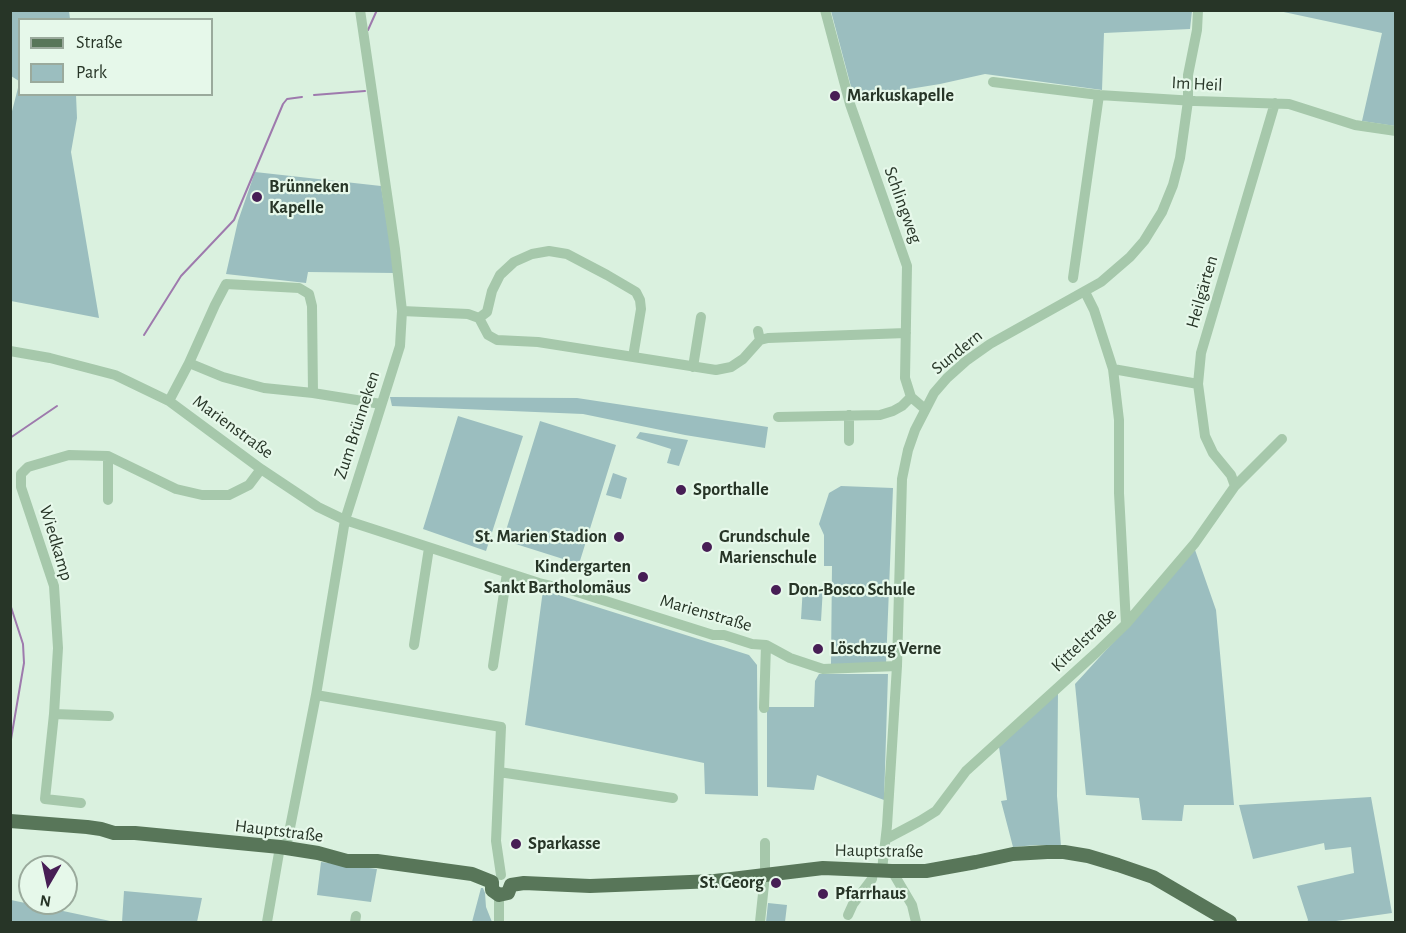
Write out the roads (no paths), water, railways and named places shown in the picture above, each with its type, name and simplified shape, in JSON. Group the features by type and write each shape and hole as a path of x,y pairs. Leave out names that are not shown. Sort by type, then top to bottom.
{"main road":[{"name":"Hauptstraße","path":"10,821 283,848 318,853 347,861 376,861 472,874 501,881 590,885 715,881 823,868 926,871 1017,853 1072,853 1153,877 1230,922"},
{"path":"499,895 508,893 501,881"}],"street":[{"name":"Zum Brünneken","path":"267,922 316,695 345,520 400,346 402,311 395,249 360,10"},
{"name":"Schlingweg","path":"825,10 850,104 907,266 905,378 910,397"},
{"name":"Sundern","path":"882,870 897,666 902,479 915,430 934,393 966,361 998,339 1085,292 1115,271 1144,241 1162,212 1173,185 1188,101 1188,75 1197,30 1198,10"},
{"name":"Im Heil","path":"993,81 1098,95 1288,104 1355,125 1395,130"},
{"path":"1073,279 1098,95"},
{"name":"Heilgärten","path":"1235,486 1231,475 1213,453 1205,436 1198,384 1201,353 1275,103"},
{"path":"479,318 486,312 492,291 501,275 514,262 532,254 549,251 567,254 636,292 641,309 633,357"},
{"path":"169,401 226,284 299,288 309,294 312,306 313,393"},
{"path":"1085,292 1094,310 1113,369 1119,420 1119,493 1126,624"},
{"path":"402,311 468,314 479,318 488,335 497,340 538,342 716,370 731,367 743,359 759,336 768,338 906,333"},
{"path":"693,367 701,317"},
{"name":"Marienstraße","path":"10,351 50,358 115,375 169,401 261,469 318,507 345,520 539,584 573,591 713,635 724,635 752,644 766,645 790,658 823,669 897,666"},
{"path":"189,363 223,377 264,388 381,404"},
{"path":"1113,369 1198,384"},
{"path":"778,417 880,415 902,406 910,397 925,409"},
{"path":"849,415 849,441"},
{"name":"Kittelstraße","path":"886,839 936,811 966,771 1126,624 1195,543 1235,486 1282,439"},
{"name":"Wiedkamp","path":"81,803 45,799 58,648 54,586 21,487 21,474 28,467 69,455 108,456 176,489 202,495 229,495 249,485 261,469"},
{"path":"108,456 108,500"},
{"path":"414,645 429,548"},
{"path":"493,666 507,573"},
{"path":"764,708 766,645"},
{"path":"316,695 501,727 496,841 501,881"},
{"path":"54,714 109,716"},
{"path":"499,772 673,798"},
{"path":"760,922 765,875 765,843"},
{"path":"848,915 852,904 882,870 912,905 916,922"},
{"path":"499,895 499,922"}],"waterway":[{"path":"368,30 377,10"},
{"path":"314,95 365,91"},
{"path":"144,335 181,276 234,220 283,104 287,99 302,97"},
{"path":"10,438 57,406"},
{"path":"10,604 23,644 24,663 10,745"}],"place":[{"name":"Markuskapelle","path":"835,96"},
{"name":"Brünneken Kapelle","path":"257,197"},
{"name":"Sporthalle","path":"681,490"},
{"name":"St. Marien Stadion","path":"619,537"},
{"name":"Grundschule Marienschule","path":"707,547"},
{"name":"Kindergarten Sankt Bartholomäus","path":"643,577"},
{"name":"Don-Bosco Schule","path":"776,590"},
{"name":"Löschzug Verne","path":"818,649"},
{"name":"Sparkasse","path":"516,844"},
{"name":"St. Georg","path":"776,883"},
{"name":"Pfarrhaus","path":"823,894"}]}
